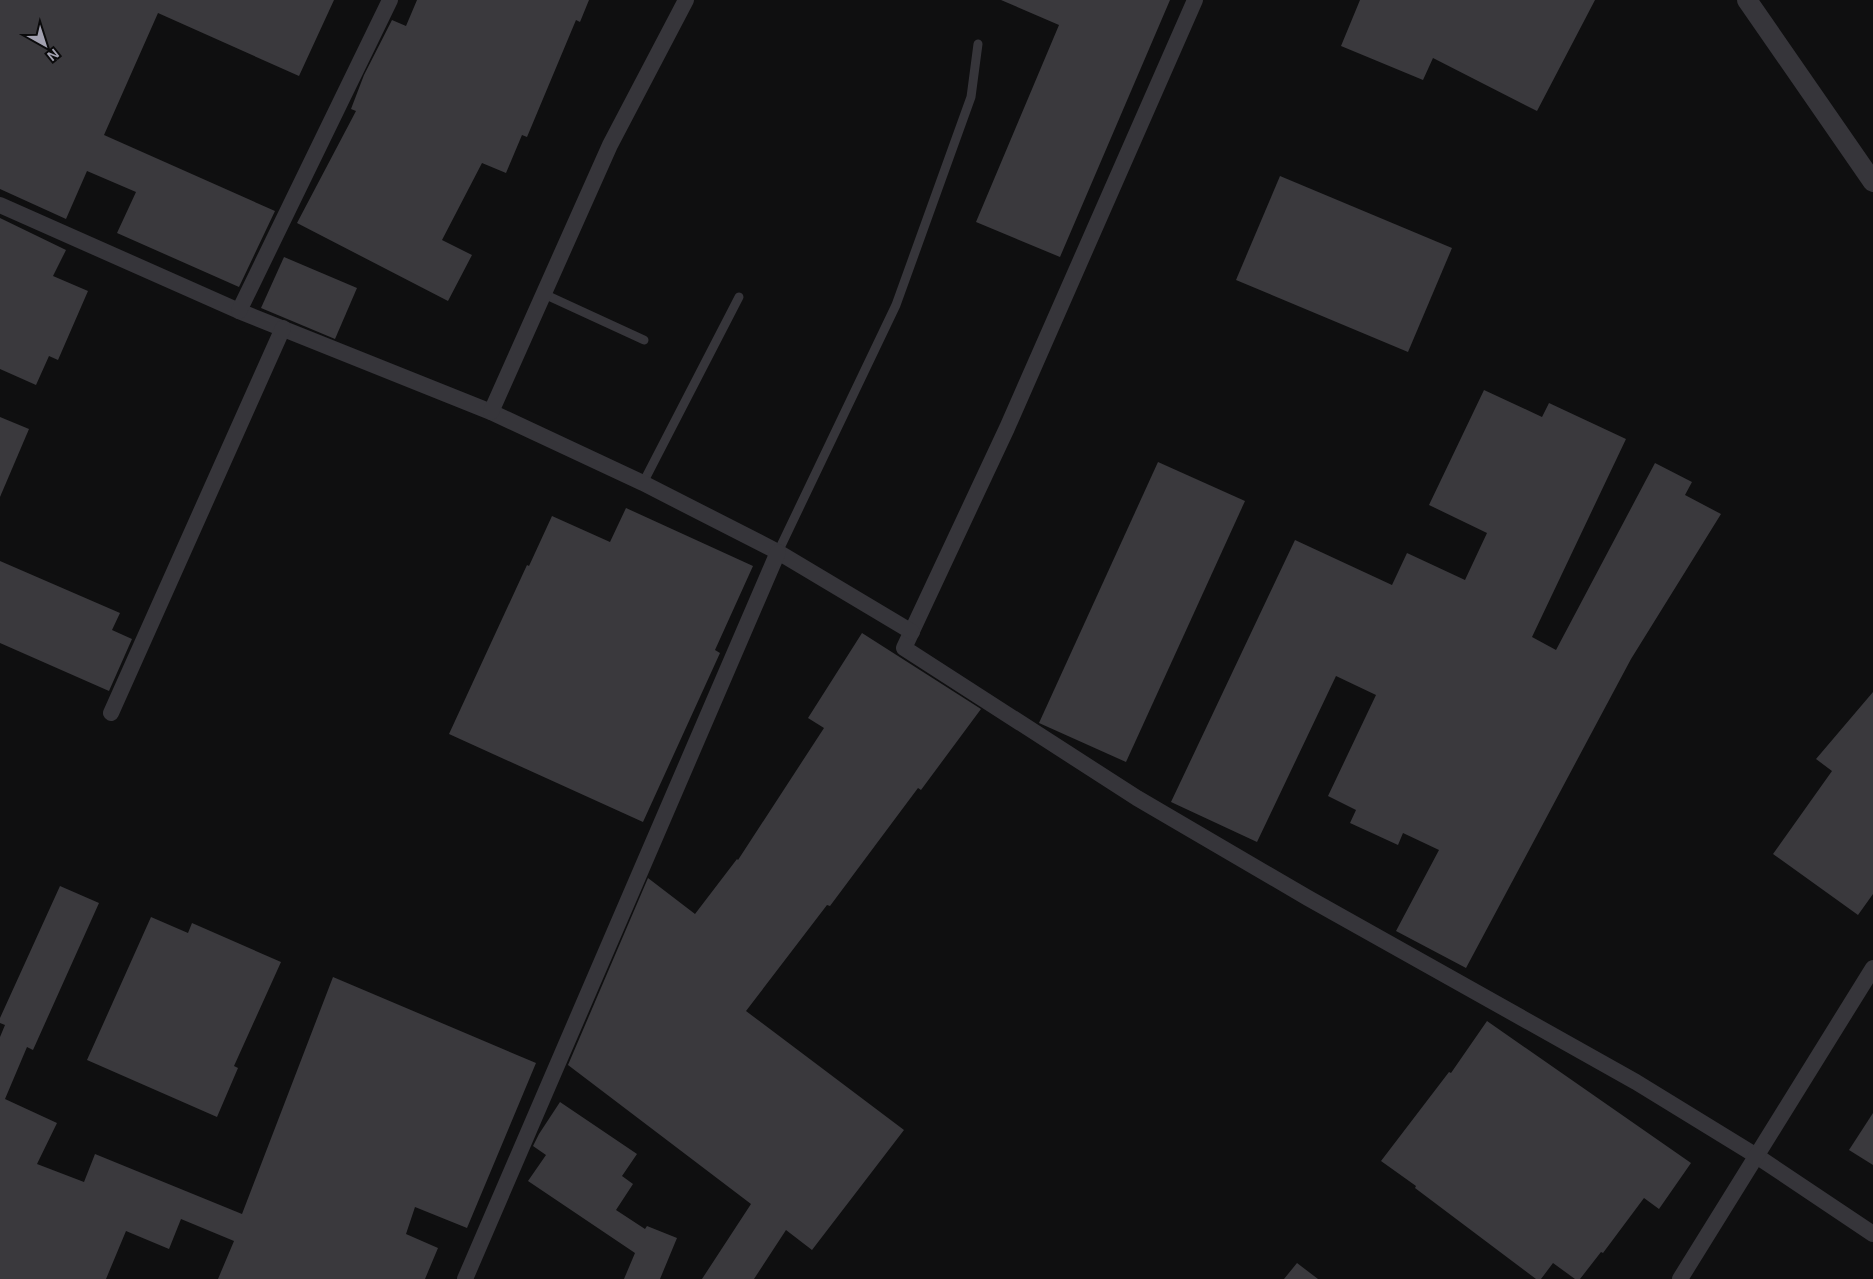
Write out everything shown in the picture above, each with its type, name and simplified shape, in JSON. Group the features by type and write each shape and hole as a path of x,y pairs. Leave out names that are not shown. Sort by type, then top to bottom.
{"street":[{"path":"238,311 390,0"},
{"path":"491,412 610,145 686,0"},
{"path":"1195,0 1007,428 904,648 1137,798 1308,898 1636,1082 1755,1156 1873,1234"},
{"path":"1747,0 1873,182"},
{"path":"0,205 238,311 491,412 643,482 778,552 912,632"},
{"path":"111,713 282,328"},
{"path":"465,1279 778,552"},
{"path":"1680,1279 1873,968"}],"lane":[{"path":"778,552 896,305 971,97 978,44"},
{"path":"544,294 644,340"},
{"path":"643,482 739,297"}],"building":[{"path":"0,0 334,0 299,76 158,13 104,135 275,211 239,287 117,233 136,192 87,171 66,219 0,189"},
{"path":"417,0 589,0 580,22 576,20 527,137 522,135 506,173 482,163 442,240 472,255 448,301 297,223 356,111 351,109 364,75 392,20 406,26"},
{"path":"1001,0 1170,0 1060,257 976,222 1059,25"},
{"path":"1360,0 1595,0 1537,111 1433,58 1423,80 1341,46"},
{"path":"1280,176 1452,248 1408,352 1236,280"},
{"path":"0,218 66,250 53,276 88,291 58,360 49,356 36,385 0,369"},
{"path":"284,257 357,288 335,339 261,308"},
{"path":"1484,390 1542,417 1549,403 1626,439 1532,637 1556,650 1655,463 1692,482 1685,495 1721,514 1631,659 1466,968 1396,931 1439,850 1403,833 1398,845 1350,823 1356,810 1328,796 1376,695 1336,676 1257,842 1171,802 1295,540 1392,585 1407,553 1465,580 1487,533 1429,505"},
{"path":"0,417 29,429 0,497"},
{"path":"1158,462 1245,501 1126,762 1039,723"},
{"path":"626,508 753,566 715,650 720,653 643,822 449,734 527,565 529,566 552,516 610,542"},
{"path":"0,561 120,613 112,630 132,639 109,691 0,643"},
{"path":"862,633 981,709 921,790 918,788 830,906 827,905 746,1011 904,1130 812,1250 786,1230 754,1279 702,1279 751,1204 568,1065 648,878 695,914 738,860 824,728 808,718"},
{"path":"1873,692 1873,894 1858,915 1773,854 1832,771 1816,759"},
{"path":"60,886 99,903 33,1050 27,1047 5,1099 57,1123 37,1164 84,1182 95,1154 242,1214 333,977 536,1063 467,1228 415,1207 406,1234 438,1248 425,1279 218,1279 234,1241 181,1219 169,1249 126,1231 106,1279 0,1279 0,1037 5,1025 0,1023 0,1018"},
{"path":"151,917 188,933 192,923 281,962 234,1066 238,1068 217,1117 87,1060"},
{"path":"1487,1021 1691,1163 1659,1209 1644,1198 1603,1253 1601,1252 1580,1279 1575,1279 1553,1263 1541,1279 1536,1279 1381,1161 1449,1072 1451,1073"},
{"path":"560,1102 637,1154 622,1176 633,1184 616,1210 645,1229 647,1226 677,1238 660,1279 624,1279 635,1253 528,1181 546,1155 533,1146"},
{"path":"1873,1113 1873,1165 1849,1150"},
{"path":"1297,1263 1318,1279 1284,1279"}]}
